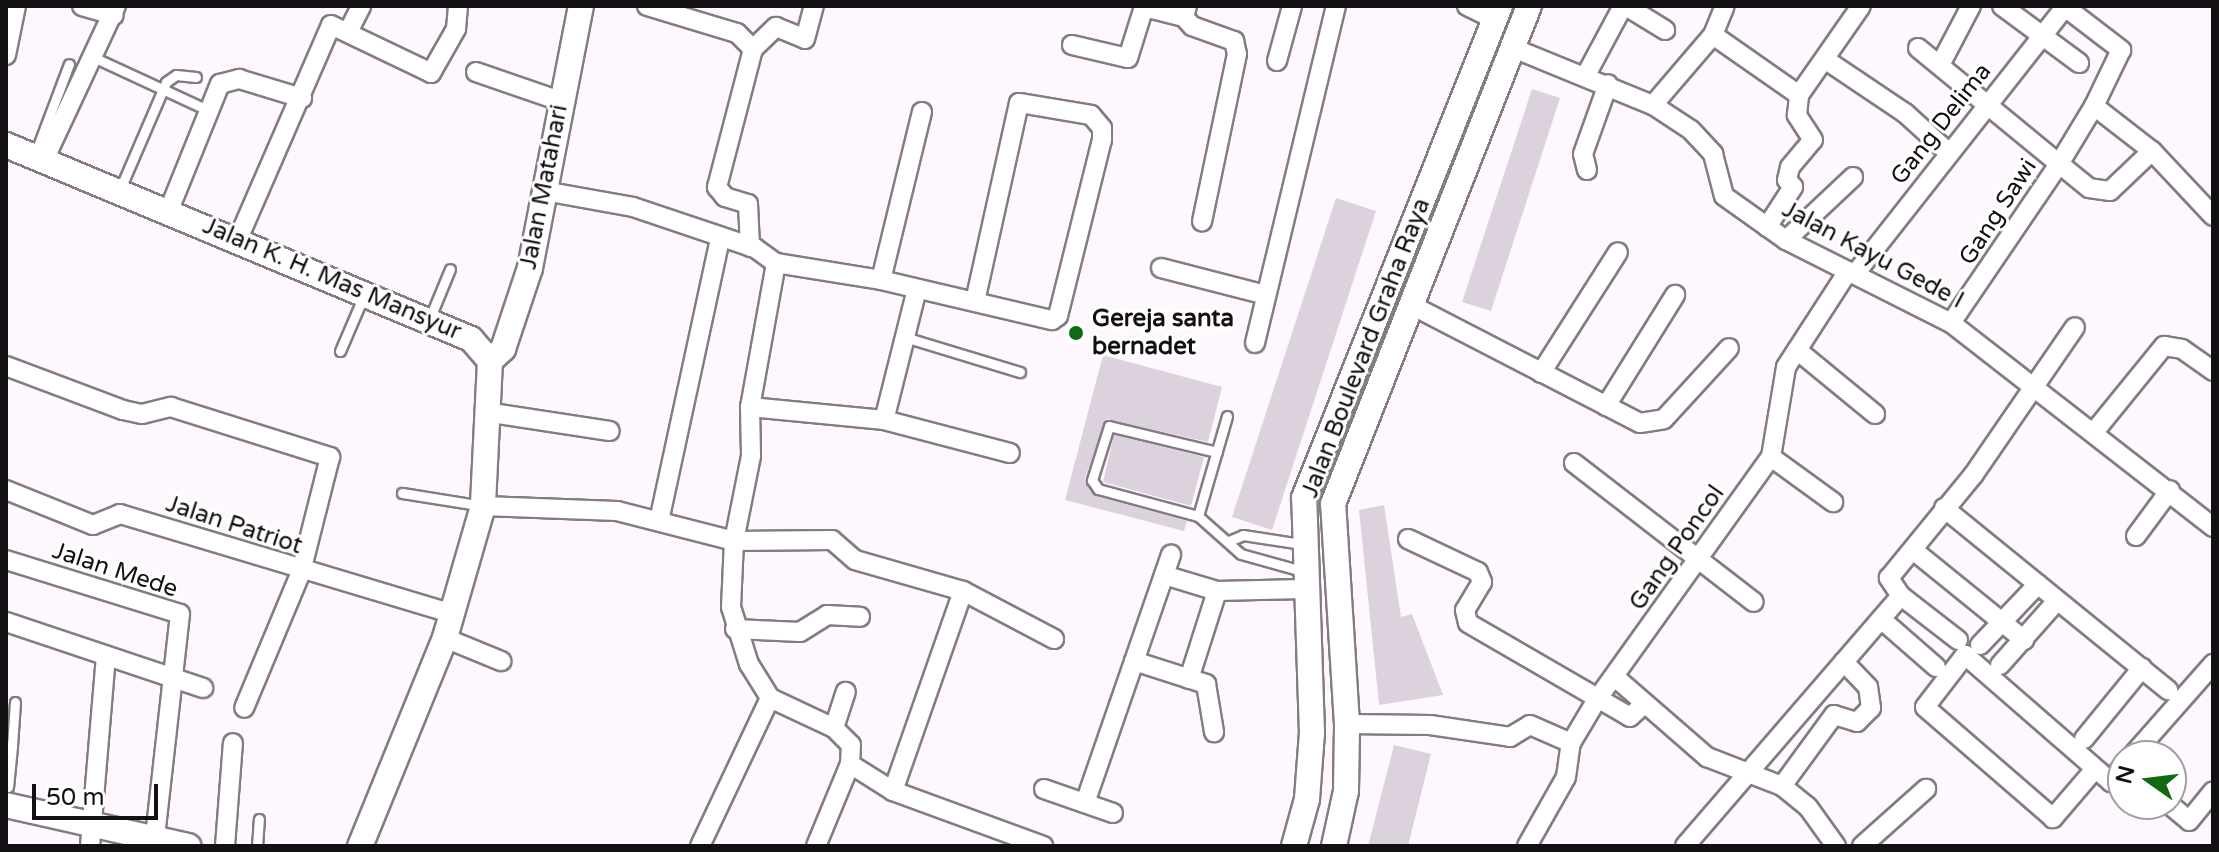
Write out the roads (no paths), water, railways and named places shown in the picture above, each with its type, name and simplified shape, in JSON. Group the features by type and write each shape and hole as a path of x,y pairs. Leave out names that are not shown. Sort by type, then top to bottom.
{"main road":[{"name":"Jalan Matahari","path":"490,361 503,349 530,268 560,101 581,6"},
{"name":"Jalan Boulevard Graha Raya","path":"1334,846 1346,791 1347,724 1333,504 1415,307 1529,6"},
{"name":"Jalan Boulevard Graha Raya","path":"1294,846 1307,799 1312,733 1303,580 1304,498 1498,13"},
{"name":"Jalan K. H. Mas Mansyur","path":"6,145 120,189 429,320 471,339 490,361"},
{"path":"360,846 445,638 483,506 492,413 490,361"},
{"path":"1304,498 1333,504"},
{"path":"7,796 91,834 155,836 188,846"}],"street":[{"path":"6,55 16,6"},
{"path":"40,156 115,11 82,6"},
{"path":"348,32 361,6"},
{"path":"238,239 302,98 331,25 431,73 456,29 458,6"},
{"path":"647,6 737,33 753,49"},
{"path":"750,247 748,204 725,197 717,187 753,49 776,27 805,39 814,6"},
{"path":"1277,61 1292,6"},
{"path":"1255,343 1336,6"},
{"path":"1467,6 1498,13"},
{"path":"1586,75 1624,6 1665,30"},
{"path":"1653,105 1713,35 1725,6"},
{"path":"1767,227 1793,187 1787,180 1790,167 1813,140 1797,115 1799,95 1861,6"},
{"path":"1940,65 1971,6"},
{"path":"2002,6 2043,33 2079,63"},
{"path":"1072,45 1128,58 1141,7 1185,12 1234,41 1237,54 1202,221"},
{"path":"2066,7 2121,50 2094,106 2059,164 2089,188 2110,191 2152,151"},
{"name":"Gang Delima","path":"1852,272 2066,7"},
{"path":"1713,35 1733,55 1799,95"},
{"name":"Jalan Kayu Gede I","path":"1513,48 1608,84 1653,105 1691,130 1713,154 1724,196 1786,240 1951,323 2170,490 2213,527"},
{"name":"Gang Sawi","path":"1918,48 2059,164 1951,323"},
{"path":"1826,60 1905,113 1949,153"},
{"path":"476,72 560,101"},
{"path":"169,210 220,84 239,79 302,98"},
{"path":"1587,170 1583,154 1608,84"},
{"path":"544,191 633,207 750,247 776,263 881,280 1043,320 1058,316 1102,140 1102,128 1091,115 1019,103 975,301"},
{"path":"2094,106 2152,151 2213,216"},
{"path":"881,280 922,112"},
{"path":"1786,240 1853,177"},
{"path":"659,521 720,238"},
{"path":"1541,373 1618,252"},
{"path":"776,263 750,407 751,456 734,541 735,629 770,698 834,728 851,745 850,764 816,846"},
{"path":"1161,268 1266,295"},
{"name":"Gang Poncol","path":"1527,846 1566,777 1571,743 1596,701 1616,678 1771,457 1776,408 1797,350 1852,272"},
{"path":"884,420 908,338 917,289"},
{"path":"1606,406 1675,295"},
{"path":"1415,307 1640,423 1664,419 1729,348"},
{"path":"1958,640 1901,596 1889,578 2037,388 2075,327"},
{"path":"2094,432 2164,346 2182,349 2213,371"},
{"path":"1797,350 1875,414"},
{"path":"6,366 123,410 142,414 171,407 328,455 331,466 301,572 244,708"},
{"path":"750,407 884,420 1010,453"},
{"path":"492,413 610,431"},
{"path":"1771,457 1833,502"},
{"path":"1574,463 1754,602"},
{"name":"Jalan Patriot","path":"6,490 93,525 120,514 301,572 453,614"},
{"path":"2136,536 2170,490"},
{"path":"483,506 617,511 734,541 832,540 855,560 963,591 1054,639"},
{"path":"1944,508 2168,690"},
{"path":"1408,539 1478,572 1482,582 1465,610 1468,623 1596,701 1630,717 1643,705"},
{"path":"1913,550 2024,640"},
{"path":"1085,803 1171,554"},
{"name":"Jalan Mede","path":"6,560 180,614 169,676 155,836"},
{"path":"1164,575 1217,591 1303,580"},
{"path":"1980,645 2038,584"},
{"path":"893,791 963,591"},
{"path":"1189,679 1217,591"},
{"path":"1685,846 1901,596"},
{"path":"2000,665 2056,602"},
{"path":"735,629 800,632 827,615 860,617"},
{"path":"1881,619 1936,667"},
{"path":"6,622 203,688"},
{"path":"445,638 501,661"},
{"path":"2095,769 2053,818 1925,707 1965,655 2107,779"},
{"path":"91,834 106,656"},
{"path":"1134,661 1206,684 1214,732"},
{"path":"1782,786 1834,715 1857,722 1871,708 1868,687 1844,662"},
{"path":"2146,740 2213,664"},
{"path":"2084,739 2142,668"},
{"path":"1616,678 1643,705 1707,757 1744,775 1782,786 1808,807 1836,846"},
{"path":"834,728 846,692"},
{"path":"700,846 770,698"},
{"path":"1347,724 1430,725 1510,737 1530,725 1571,743"},
{"path":"225,846 233,743"},
{"path":"850,764 893,791 1037,845"},
{"path":"1044,789 1113,813"},
{"path":"1862,846 1926,789"},
{"path":"2187,819 2189,821 2213,791"}],"lane":[{"path":"93,57 210,111"},
{"path":"40,156 69,64"},
{"path":"120,189 162,91 176,75 196,77"},
{"path":"429,320 450,269"},
{"path":"340,351 365,292"},
{"path":"908,338 1020,372"},
{"path":"1198,516 1227,416"},
{"path":"1217,452 1114,425 1103,431 1092,480 1098,489 1198,516 1241,554 1303,580"},
{"path":"402,493 483,506"},
{"path":"1229,541 1243,535 1302,544"},
{"path":"1241,554 1243,535"},
{"path":"7,796 15,702"},
{"path":"257,846 259,819"}],"place":[{"name":"Gereja santa bernadet","path":"1076,333"}]}
